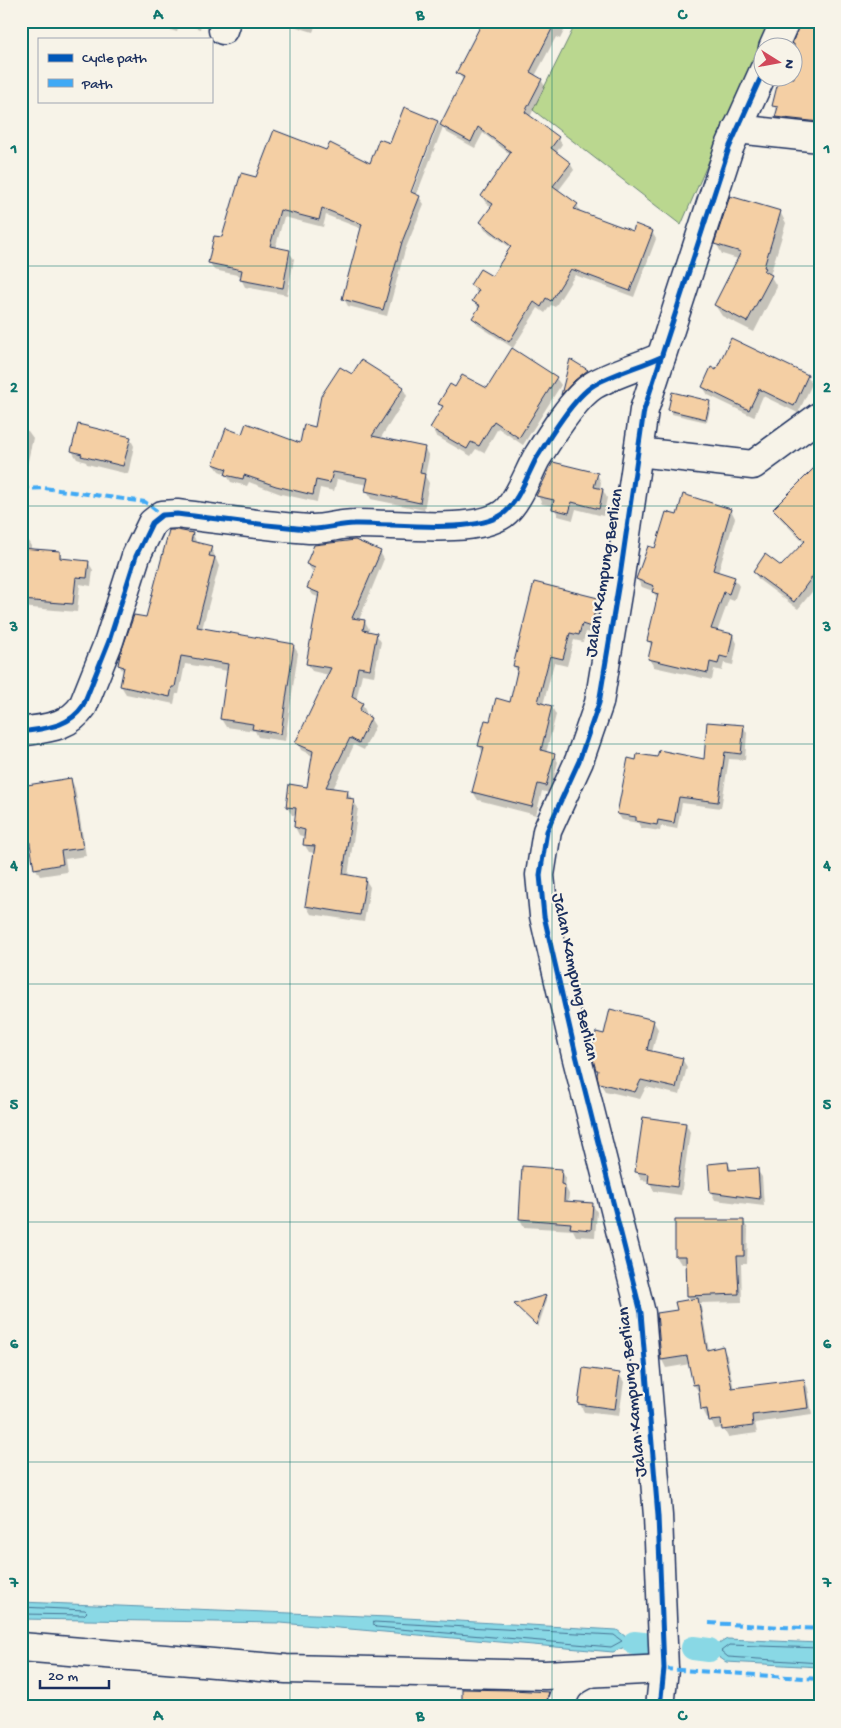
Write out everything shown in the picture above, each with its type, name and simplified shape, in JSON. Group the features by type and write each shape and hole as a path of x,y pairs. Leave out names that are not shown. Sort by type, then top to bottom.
{"street":[{"path":"777,38 785,21"},
{"name":"Jalan Kampung Berlian","path":"660,1707 664,1669 658,1516 641,1314 576,1055 546,925 540,876 547,831 579,761 599,703 644,410 729,148 756,88"},
{"path":"738,129 820,138"},
{"path":"21,732 68,722 77,715 83,706 109,641 136,556 152,524 162,515 177,514 311,529 352,524 462,526 487,522 504,513 514,501 536,459 580,397 593,385 661,357"},
{"path":"638,452 753,465 820,416"},
{"path":"21,1647 286,1669 545,1675 664,1669"},
{"path":"562,1707 562,1701 571,1682 590,1673"}],"green space":[{"path":"577,21 770,21 763,38 754,38 754,58 681,225 533,110"}],"water":[{"path":"21,1602 388,1617 617,1630 634,1643 613,1652 281,1623 21,1619"},
{"path":"727,1639 820,1643 820,1667 726,1662 709,1650"}],"building":[{"path":"483,21 556,21 530,72 542,79 525,112 559,137 551,148 571,163 553,186 578,204 574,209 633,231 635,224 653,231 630,291 571,269 551,301 546,298 541,307 534,302 509,342 472,318 480,306 472,301 479,290 470,285 480,269 492,276 511,246 480,222 493,204 481,196 511,152 478,127 471,142 440,125 464,77 456,73"},
{"path":"800,21 820,21 820,122 775,117 778,107 772,106 776,88 804,88 804,38 794,38"},
{"path":"404,107 438,121 411,192 420,196 402,242 383,310 342,299 362,224 322,208 319,220 280,210 270,246 290,250 283,288 240,280 242,270 208,263 214,236 222,237 241,173 256,177 274,130 326,150 330,143 370,163 379,139 390,143"},
{"path":"730,196 781,211 764,267 766,268 764,271 772,275 747,322 714,305 741,252 714,244"},
{"path":"731,338 808,375 794,406 759,389 749,410 702,387 711,367 716,370"},
{"path":"512,348 557,377 519,438 494,421 479,446 471,442 467,449 430,428 443,406 438,404 450,384 455,387 462,375 487,388"},
{"path":"570,359 588,370 561,395"},
{"path":"361,360 404,387 372,436 425,447 420,473 425,474 420,503 365,491 368,478 333,472 330,483 316,480 313,495 276,486 244,475 243,479 225,475 227,469 213,464 226,428 242,434 246,423 300,443 304,424 315,427 321,396 340,367 352,374"},
{"path":"672,392 710,401 706,419 668,410"},
{"path":"78,424 131,437 123,466 81,456 82,454 71,451"},
{"path":"553,462 598,473 594,487 603,489 599,509 572,502 569,513 552,509 554,500 536,496"},
{"path":"820,462 820,566 794,602 753,572 765,554 781,566 805,541 773,509"},
{"path":"683,494 731,509 713,570 735,577 729,594 724,592 711,629 733,634 728,658 720,656 718,664 710,662 708,673 648,659 652,642 647,641 658,594 652,592 654,586 636,579 648,546 655,548 666,512 677,515"},
{"path":"169,530 193,533 191,541 212,546 209,556 215,557 197,627 294,644 281,734 252,729 253,724 220,719 228,664 181,656 175,687 172,687 170,697 120,686 124,667 118,665 120,655 134,615 146,617"},
{"path":"355,540 381,551 352,618 365,620 363,630 377,633 370,669 358,667 352,697 363,703 359,711 371,718 359,743 350,738 326,787 348,790 347,798 354,799 343,874 366,878 360,915 305,906 315,846 303,845 305,830 294,827 296,808 286,807 289,784 307,787 313,751 295,743 331,668 306,664 319,593 307,588 315,568 306,564 314,545"},
{"path":"21,548 60,551 60,558 89,561 87,578 76,577 73,604 21,600"},
{"path":"534,582 598,598 591,627 582,624 579,635 570,633 563,659 550,656 538,702 552,706 541,750 555,754 546,786 538,784 532,807 472,792 484,747 478,746 485,720 490,721 496,698 510,702 518,667 513,666"},
{"path":"707,722 744,725 741,754 725,752 718,802 679,797 674,823 658,820 657,825 636,821 636,817 617,814 628,758 636,760 637,754 657,757 659,750 704,759"},
{"path":"71,778 83,848 61,851 63,864 34,869 21,786"},
{"path":"610,1009 654,1020 647,1050 683,1058 676,1088 641,1080 635,1092 599,1083 598,1070 596,1070 591,1052 596,1032 604,1034"},
{"path":"643,1117 686,1123 677,1187 648,1183 649,1174 635,1172"},
{"path":"728,1162 729,1170 758,1168 760,1199 710,1192 708,1164"},
{"path":"522,1166 562,1169 561,1184 565,1185 564,1201 593,1203 591,1230 570,1228 571,1223 519,1219"},
{"path":"675,1220 744,1220 744,1256 737,1256 739,1294 687,1296 686,1256 675,1256"},
{"path":"546,1295 536,1325 514,1304"},
{"path":"698,1298 707,1350 723,1346 732,1388 804,1379 808,1408 752,1415 753,1426 722,1430 721,1420 709,1421 707,1409 701,1410 698,1384 693,1385 687,1356 661,1360 657,1313 677,1310 675,1302"},
{"path":"583,1368 620,1373 615,1409 578,1404"},
{"path":"462,1689 549,1692 546,1707 462,1707"}],"waterway":[{"path":"634,1643 652,1645"},
{"path":"693,1648 709,1650"}],"marked path":[{"path":"21,489 44,488 145,502 162,515"},
{"path":"709,1623 820,1629"},
{"path":"664,1669 820,1679"}],"cycle path":[{"path":"660,1707 664,1669 658,1516 641,1313 576,1055 544,916 540,875 547,831 579,761 599,703 644,410 729,148 756,88"},
{"path":"21,732 47,728 63,723 83,706 109,641 136,556 152,523 162,515 177,514 309,529 354,524 453,526 490,520 503,514 513,503 548,440 570,408 586,391 610,377 661,357"}]}
